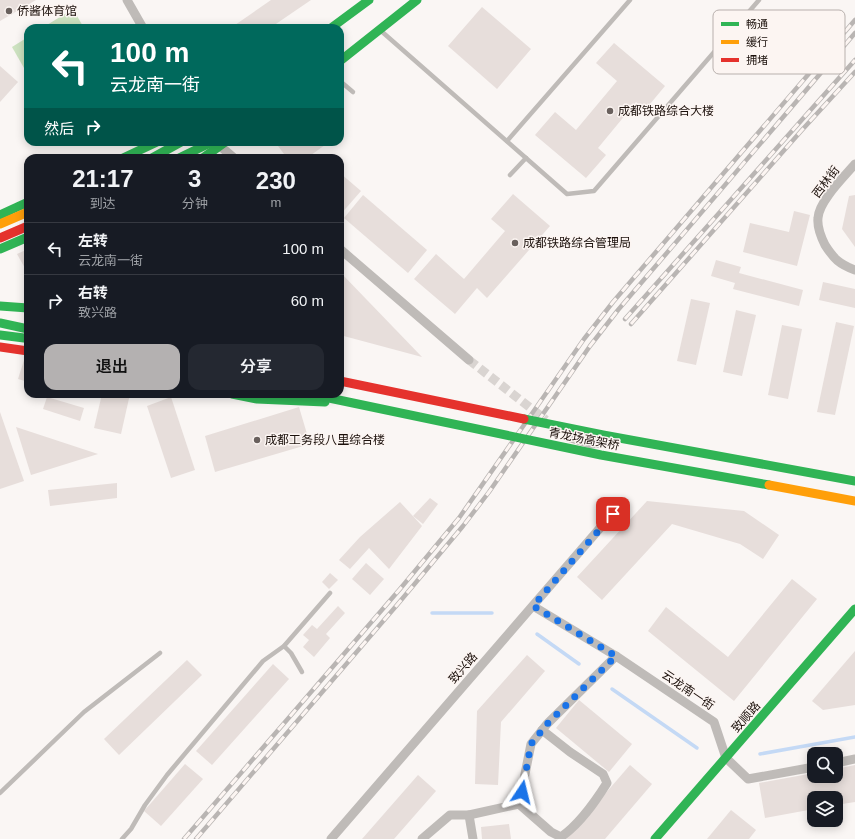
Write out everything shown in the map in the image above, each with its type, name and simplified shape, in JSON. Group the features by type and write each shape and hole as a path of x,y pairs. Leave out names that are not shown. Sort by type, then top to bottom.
{"main road":[{"path":"337,24 368,0"},
{"path":"344,58 417,0"},
{"path":"132,154 148,146"},
{"path":"159,154 174,146"},
{"path":"187,154 196,149 208,146"},
{"path":"207,154 216,146"},
{"path":"0,215 24,204"},
{"path":"0,224 24,214"},
{"path":"0,238 24,228"},
{"path":"0,249 24,239"},
{"path":"0,306 24,308"},
{"path":"0,323 24,328"},
{"path":"0,335 24,338"},
{"path":"0,347 24,350"},
{"name":"青龙场高架桥","path":"344,381 602,435 855,481"},
{"path":"252,398 344,402"},
{"name":"青龙场高架桥","path":"327,398 601,455 855,501"},
{"name":"致顺路","path":"655,839 855,610"}],"street":[{"path":"127,0 141,24"},
{"path":"222,146 230,154"},
{"name":"西林街","path":"855,164 824,201 818,218 821,236 833,258 855,270"},
{"path":"344,252 469,360"},
{"path":"567,437 591,444 643,440 855,477"},
{"name":"致兴路","path":"331,839 613,514"},
{"name":"云龙南一街","path":"533,606 616,656 714,722 726,758 748,779 807,768"},
{"path":"519,804 531,744 547,724 616,656"},
{"path":"519,804 551,832 561,837 571,830 595,801 607,783 604,774 570,752 542,730"},
{"path":"843,762 855,759"},
{"path":"422,839 450,815 469,815 519,804"},
{"path":"469,815 473,839"}],"lane":[{"path":"507,141 630,0"},
{"path":"750,10 759,0"},
{"path":"380,30 567,194 594,192 713,54"},
{"path":"344,84 353,92"},
{"path":"510,175 526,158"},
{"path":"122,839 131,829 145,805 163,781 207,727 263,661 284,646 330,593"},
{"path":"284,646 291,653 302,672"},
{"path":"0,793 84,712 160,653"}],"green space":[{"path":"73,9 82,24 49,24"},
{"path":"24,40 24,68 12,47"}],"building":[{"name":"侨酱体育馆","path":"0,0 36,0 0,21"},
{"path":"271,0 311,0 276,24 236,24"},
{"path":"482,7 531,49 497,89 448,46"},
{"name":"成都铁路综合大楼","path":"614,43 665,86 645,110 636,102 598,148 606,155 586,178 535,135 555,112 576,130 617,81 596,63"},
{"path":"0,66 18,82 0,102"},
{"path":"278,146 324,146 312,154 284,154"},
{"path":"344,176 361,191 344,210"},
{"name":"成都铁路综合管理局","path":"513,194 550,226 487,298 477,288 455,314 414,279 436,254 464,279 505,231 491,219"},
{"path":"363,195 427,250 408,273 344,218"},
{"path":"855,195 855,247 842,229 849,196"},
{"path":"794,211 810,215 797,266 743,252 750,223 789,232"},
{"path":"24,251 24,266 17,254"},
{"path":"716,260 741,267 739,273 803,290 799,306 733,289 735,283 711,276"},
{"path":"344,276 422,357 344,336"},
{"path":"823,282 855,289 855,308 819,300"},
{"path":"691,299 710,303 696,365 677,361"},
{"path":"736,310 756,315 742,376 723,372"},
{"path":"836,322 854,326 835,415 817,412"},
{"path":"782,325 802,329 788,399 768,395"},
{"path":"24,360 24,381 18,379"},
{"path":"47,398 84,408 80,421 43,409"},
{"path":"101,398 129,398 121,434 94,428"},
{"path":"171,398 195,470 171,478 147,406"},
{"name":"成都工务段八里综合楼","path":"299,407 310,444 215,472 205,436"},
{"path":"0,412 24,481 0,489"},
{"path":"16,427 98,454 31,475"},
{"path":"117,483 117,498 50,506 48,490"},
{"path":"430,498 438,504 423,524 413,516"},
{"path":"647,501 744,511 779,535 763,559 740,544 672,524 602,600 577,577"},
{"path":"400,502 422,526 389,569 369,548 350,569 339,560 360,537"},
{"path":"366,563 384,579 370,595 352,579"},
{"path":"330,573 338,580 329,589 322,582"},
{"path":"792,579 817,599 734,701 648,631 666,607 728,657"},
{"path":"338,606 345,613 326,634 330,638 314,657 303,647 309,640 303,635 312,625 317,629"},
{"path":"855,651 855,705 823,710 812,701"},
{"path":"527,655 545,671 501,722 498,785 475,784 477,711"},
{"path":"187,660 202,675 119,755 104,739"},
{"path":"273,664 289,679 212,765 196,751"},
{"path":"579,700 632,744 609,772 556,728"},
{"path":"185,764 203,779 161,826 144,811"},
{"path":"630,765 652,784 605,839 566,839"},
{"path":"855,765 855,802 843,804 843,791 807,791 807,810 765,818 759,783 807,774 807,783 843,783 843,768"},
{"path":"418,775 436,791 394,839 362,839"},
{"path":"731,810 756,830 749,839 707,839"},
{"path":"509,824 511,839 482,839 481,827"}],"waterway":[{"path":"432,613 492,613"},
{"path":"537,634 579,664"},
{"path":"612,689 697,748"},
{"path":"760,754 855,737"}],"tunnel":[{"path":"469,360 546,420"}],"railway":[{"path":"845,32 855,20"},
{"path":"845,45 855,33"},
{"path":"845,71 855,60"},
{"path":"631,324 855,72"},
{"path":"184,839 400,589 459,518 584,339 613,302 809,74"},
{"path":"196,839 463,526 489,492 590,346 618,310 820,74"},
{"path":"625,319 843,74"}],"traffic: fast":[{"path":"336,24 369,0"},
{"path":"344,58 417,0"},
{"path":"132,154 148,146"},
{"path":"159,154 174,146"},
{"path":"187,154 204,146"},
{"path":"208,154 220,146"},
{"path":"0,215 24,204"},
{"path":"0,249 24,239"},
{"path":"0,306 24,308"},
{"path":"0,323 24,328"},
{"path":"0,335 24,338"},
{"path":"252,398 325,402"},
{"path":"329,398 601,455 769,485"},
{"path":"524,419 855,481"},
{"path":"655,839 855,609"}],"traffic: slow":[{"path":"0,224 24,214"},
{"path":"769,485 855,501"}],"traffic: jam":[{"path":"0,238 24,228"},
{"path":"0,347 24,350"},
{"path":"344,382 524,419"}],"place":[{"name":"侨酱体育馆","path":"9,11"},
{"name":"成都铁路综合大楼","path":"610,111"},
{"name":"成都铁路综合管理局","path":"515,243"},
{"name":"成都工务段八里综合楼","path":"257,440"}],"route":[{"path":"522,792 531,744 547,724 616,656 533,606 613,514"}]}
